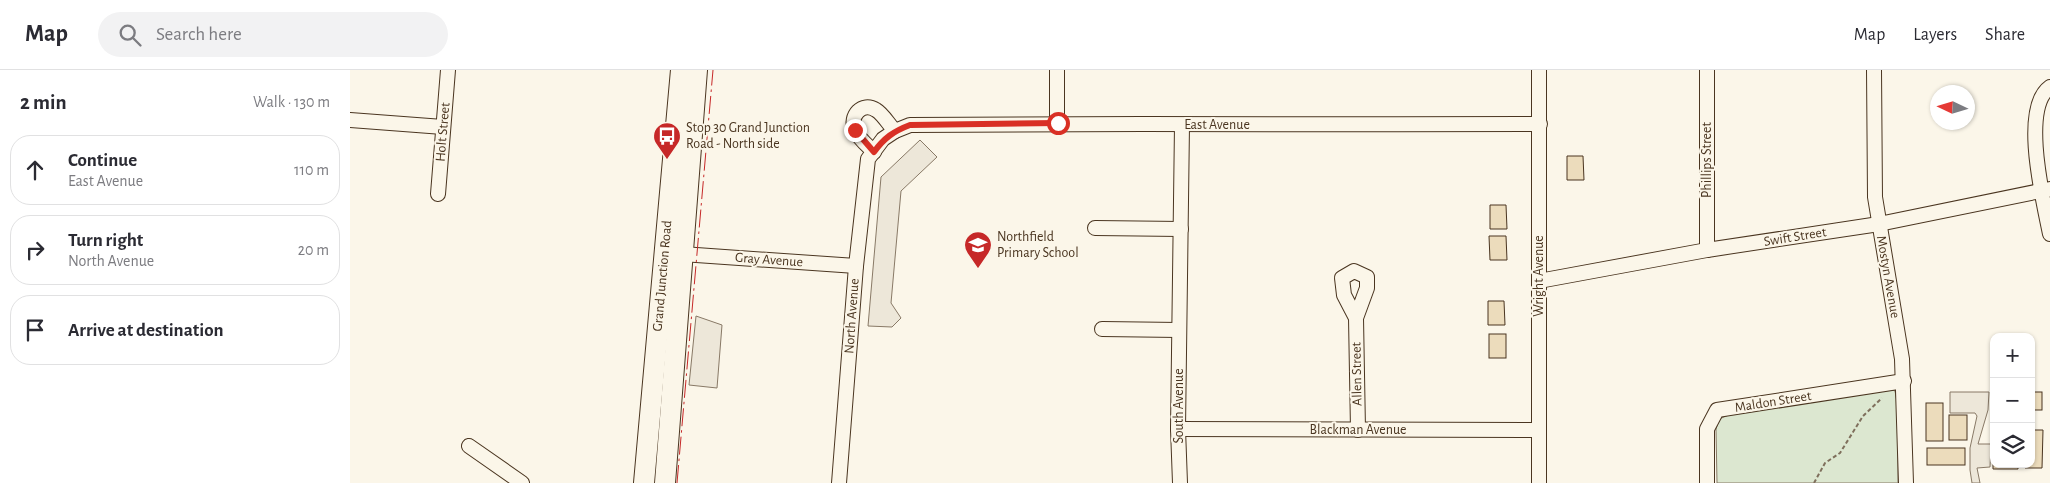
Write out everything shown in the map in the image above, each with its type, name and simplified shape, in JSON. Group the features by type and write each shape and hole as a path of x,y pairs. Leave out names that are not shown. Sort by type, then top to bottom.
{"highway":[{"name":"Grand Junction Road","path":"665,483 681,70"},
{"name":"Grand Junction Road","path":"644,483 697,70"}],"street":[{"name":"Holt Street","path":"438,194 448,70"},
{"path":"1057,70 1058,123"},
{"name":"Wright Avenue","path":"1539,70 1539,483"},
{"name":"Phillips Street","path":"1707,70 1707,250"},
{"name":"Mostyn Avenue","path":"1874,70 1875,197 1904,381 1906,483"},
{"path":"2050,87 2039,98 2036,108 2036,149 2046,190 2050,234"},
{"path":"874,152 855,130 854,117 858,110 864,107 876,110 895,131"},
{"path":"350,120 443,126"},
{"name":"East Avenue","path":"883,140 895,131 910,125 1058,123 1182,126 1540,124"},
{"name":"South Avenue","path":"1180,483 1178,429 1182,126"},
{"name":"North Avenue","path":"839,483 856,266 868,159 883,140"},
{"name":"Swift Street","path":"1539,281 1707,250 1879,224 2046,190"},
{"path":"1095,228 1181,229"},
{"name":"Gray Avenue","path":"674,253 856,266"},
{"name":"Allen Street","path":"1356,318 1358,430"},
{"path":"1102,329 1179,330"},
{"name":"Maldon Street","path":"1707,483 1707,429 1717,410 1904,381"},
{"name":"Blackman Avenue","path":"1178,429 1539,430"},
{"path":"469,446 522,483"}],"path":[{"path":"1814,483 1825,463 1840,453 1849,442 1863,416 1884,396"}],"green space":[{"path":"1888,387 1895,391 1898,407 1898,483 1717,483 1716,429 1719,419 1741,410"}],"shaded area":[{"path":"920,140 937,157 901,191 891,303 901,318 892,327 868,326 881,177"},
{"path":"696,316 722,325 717,388 689,385"},
{"path":"1950,392 1989,392 1988,410 1978,444 1990,444 1990,467 1977,468 1980,483 1972,483 1970,470 1970,448 1977,416 1975,413 1950,413"}],"building":[{"path":"1567,156 1583,156 1584,180 1567,180"},
{"path":"1490,205 1506,205 1507,229 1490,229"},
{"path":"1489,236 1506,236 1507,260 1490,260"},
{"path":"1488,301 1504,301 1505,325 1488,325"},
{"path":"1489,334 1506,334 1506,358 1489,358"},
{"path":"2035,392 2042,392 2042,410 2035,410"},
{"path":"1926,403 1943,403 1943,441 1926,441"},
{"path":"1949,415 1967,415 1967,440 1949,440"},
{"path":"2035,430 2043,430 2042,468 2035,468"},
{"path":"1927,448 1965,448 1965,465 1927,465"},
{"path":"1993,468 2018,468 2018,469"}],"power":[{"path":"677,483 713,70"}],"place":[{"name":"Stop 30 Grand Junction Road - North side","path":"667,160"},
{"name":"Northfield Primary School","path":"978,269"}],"route":[{"path":"855,130 874,152 883,140 895,131 910,125 1058,123"}]}
